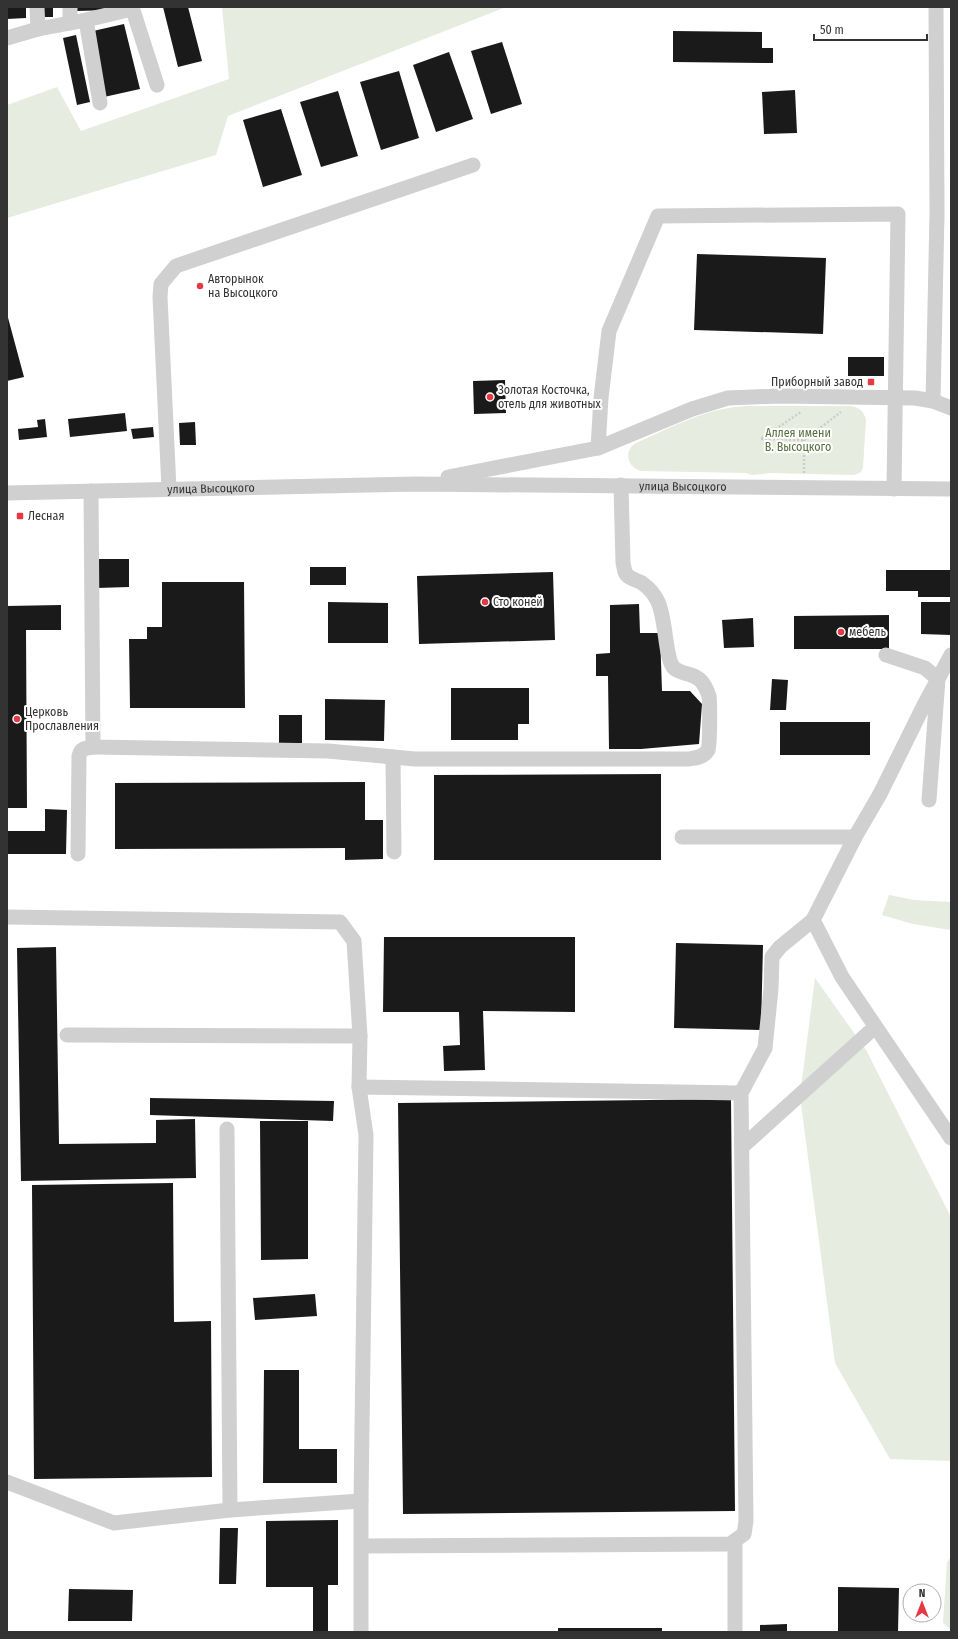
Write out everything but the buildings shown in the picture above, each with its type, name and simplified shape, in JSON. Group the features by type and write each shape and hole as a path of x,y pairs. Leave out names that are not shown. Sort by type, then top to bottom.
{"street":[{"path":"37,7 38,30"},
{"path":"70,7 70,23"},
{"path":"933,401 937,214 936,7"},
{"path":"7,38 132,8 157,85"},
{"path":"86,20 100,103"},
{"path":"169,489 160,297 161,284 176,266 473,164"},
{"path":"598,448 601,398 609,331 658,216 898,214 894,489"},
{"name":"улица Высоцкого","path":"415,484 598,448 685,412 728,398 780,396 915,398 933,401 951,408"},
{"name":"улица Высоцкого","path":"7,493 415,484 951,489"},
{"path":"78,854 79,756 80,752 84,748 93,746 328,750 415,759 689,759 700,757 708,750 709,697 706,687 701,680 693,675 681,672 674,668 670,659 666,630 658,601 651,591 642,583 631,578 625,573 623,563 621,485"},
{"path":"92,491 93,746"},
{"path":"362,1546 730,1544 744,1534 746,1521 741,1093 765,1048 771,989 772,957 780,946 813,920 855,837 880,794 951,654"},
{"path":"886,655 925,668 938,679"},
{"path":"929,800 938,679"},
{"path":"393,757 394,852"},
{"path":"682,838 855,837"},
{"path":"7,917 340,922 354,941 360,1036 359,1087 366,1135 361,1501 361,1632"},
{"path":"813,920 842,977 951,1138"},
{"path":"742,1147 875,1027"},
{"path":"67,1036 360,1036"},
{"path":"359,1087 741,1093"},
{"path":"227,1129 230,1510"},
{"path":"7,1482 114,1523 230,1510 361,1501"},
{"path":"735,1541 735,1632"}],"path":[{"path":"803,410 761,439 804,440 862,397"},
{"path":"804,440 804,488"}],"green space":[{"path":"222,7 506,7 228,116 216,155 7,218 7,105 57,87 81,131 229,79"},
{"name":"Аллея имени В. Высоцкого","path":"748,406 850,406 858,408 864,414 866,420 863,467 861,472 854,475 770,473 752,475 746,473 641,471 632,466 628,458 629,450 636,443 690,419 719,410"},
{"path":"889,895 914,900 951,902 951,930 913,924 882,915"},
{"path":"815,978 866,1050 951,1217 951,1461 890,1459 835,1363 800,1096"},
{"path":"951,1557 951,1630 943,1623 947,1562"}],"place":[{"name":"Авторынок на Высоцкого","path":"200,286"},
{"name":"Приборный завод","path":"871,382"},
{"name":"Золотая Косточка, отель для животных","path":"490,397"},
{"name":"Лесная","path":"20,516"},
{"name":"Сто коней","path":"485,602"},
{"name":"мебель","path":"841,632"},
{"name":"Церковь Прославления","path":"17,719"}]}
